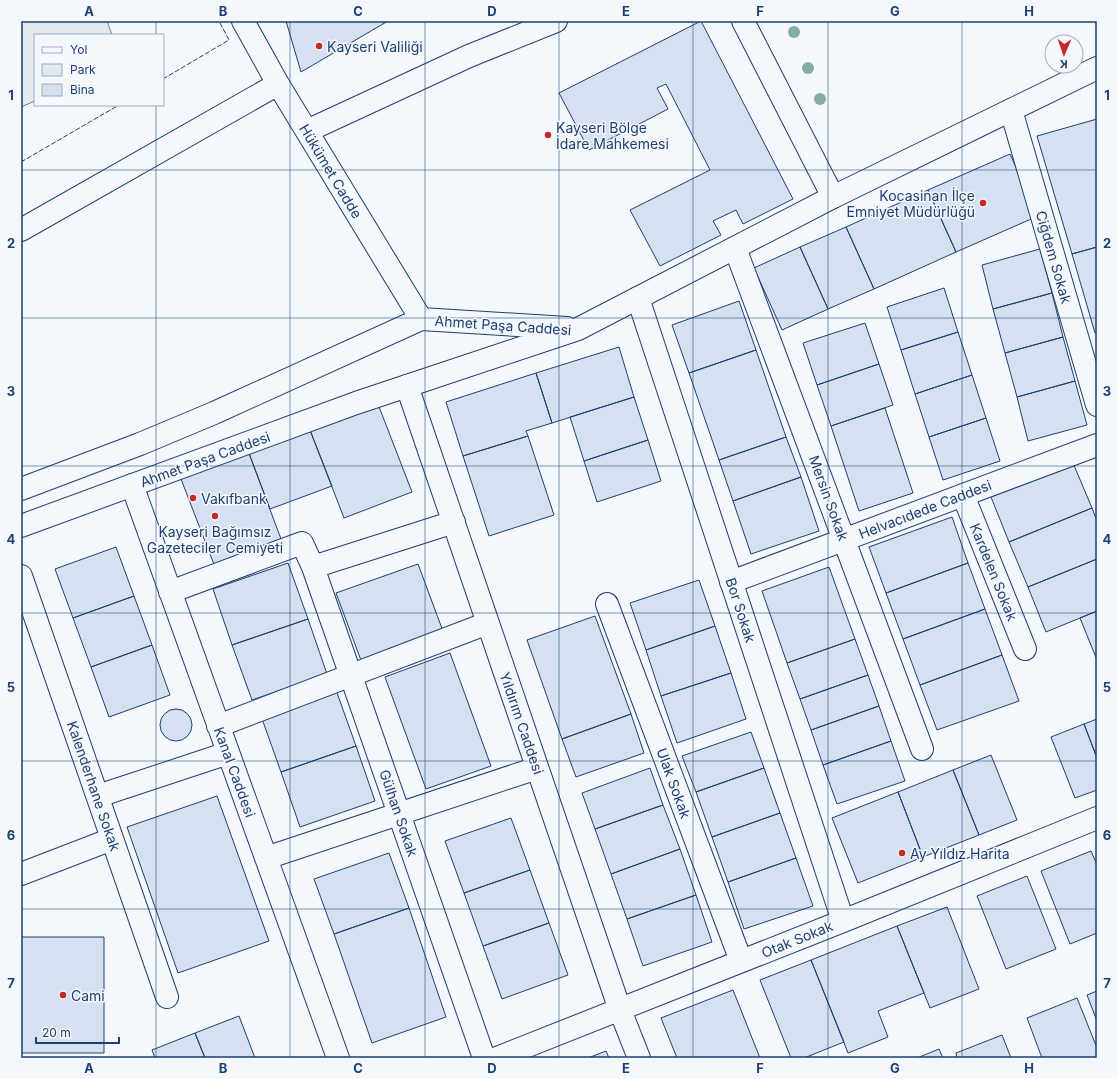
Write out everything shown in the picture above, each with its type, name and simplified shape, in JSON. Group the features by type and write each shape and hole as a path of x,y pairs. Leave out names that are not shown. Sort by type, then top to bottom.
{"street":[{"name":"Hükümet Cadde","path":"243,21 278,84 421,319"},
{"path":"307,131 469,56 556,21"},
{"path":"742,21 833,197"},
{"path":"578,329 833,197 1097,68"},
{"path":"21,230 278,84"},
{"name":"Ciğdem Sokak","path":"1011,110 1097,405"},
{"name":"Mersin Sokak","path":"736,248 922,749"},
{"name":"Bor Sokak","path":"638,298 843,921"},
{"name":"Ahmet Paşa Caddesi","path":"23,484 140,444 214,413 421,319 578,329"},
{"name":"Ahmet Paşa Caddesi","path":"21,526 356,404 578,329"},
{"name":"Yıldırım Caddesi","path":"407,386 620,1010 639,1058"},
{"name":"Helvacıdede Caddesi","path":"731,582 1097,445"},
{"name":"Kanal Caddesi","path":"132,485 338,1058"},
{"name":"Kardelen Sokak","path":"963,495 1025,649"},
{"path":"313,567 454,522"},
{"name":"Gülhan Sokak","path":"170,592 302,543 313,567 484,1058"},
{"name":"Kalenderhane Sokak","path":"21,576 168,997"},
{"name":"Ulak Sokak","path":"607,604 741,961"},
{"path":"218,726 488,623"},
{"path":"98,796 228,753"},
{"path":"266,858 537,768"},
{"name":"Otak Sokak","path":"497,1058 843,921 1097,818"},
{"path":"21,874 112,839"}],"green space":[{"path":"21,21 107,21 112,34 34,34 34,101 21,107"}],"building":[{"name":"Kayseri Valiliği","path":"286,21 388,21 301,72"},
{"path":"701,21 793,199 743,224 736,210 713,221 721,235 660,266 630,210 710,170 666,84 657,88 668,109 589,150 559,93"},
{"path":"1097,119 1097,247 1072,254 1037,136"},
{"name":"Kocasinan İlçe Emniyet Müdürlüğü","path":"1010,154 1038,216 956,252 928,190"},
{"path":"928,190 956,252 874,289 846,227"},
{"path":"846,227 874,289 828,309 800,247"},
{"path":"800,247 828,309 782,330 754,268"},
{"path":"1097,247 1097,333 1095,333 1072,254"},
{"path":"1040,249 1052,293 993,309 982,265"},
{"path":"944,288 958,332 901,350 887,307"},
{"path":"1052,293 1063,337 1005,353 993,309"},
{"path":"739,301 756,350 689,373 672,325"},
{"path":"865,323 879,364 817,385 803,343"},
{"path":"958,332 972,375 915,394 901,350"},
{"path":"1063,337 1075,381 1017,397 1005,353"},
{"path":"619,347 634,397 552,423 536,373"},
{"path":"756,350 786,437 719,460 689,373"},
{"path":"879,364 893,405 831,426 817,385"},
{"path":"536,373 552,423 526,431 528,436 463,456 446,402"},
{"path":"972,375 986,418 929,437 915,394"},
{"path":"1075,381 1087,425 1028,441 1017,397"},
{"path":"634,397 648,440 584,461 570,417"},
{"path":"376,399 412,492 344,518 308,425"},
{"path":"885,408 913,493 859,511 831,426"},
{"path":"986,418 1000,461 943,480 929,437"},
{"path":"308,425 332,486 270,509 247,448"},
{"path":"528,436 554,515 489,536 463,456"},
{"path":"786,437 801,477 733,501 719,460"},
{"path":"648,440 661,481 597,502 584,461"},
{"path":"247,448 284,547 217,572 179,474"},
{"path":"1073,463 1092,508 1009,542 991,497"},
{"path":"801,477 819,531 751,554 733,501"},
{"path":"1092,508 1097,521 1097,559 1028,587 1009,542"},
{"path":"952,517 968,563 886,593 869,547"},
{"path":"116,547 134,596 73,618 55,569"},
{"path":"1097,559 1097,611 1046,632 1028,587"},
{"path":"288,563 308,619 232,645 213,589"},
{"path":"968,563 985,609 903,639 886,593"},
{"path":"418,564 444,634 362,663 336,593"},
{"path":"829,567 855,639 787,663 762,591"},
{"path":"699,580 715,626 646,650 630,603"},
{"path":"134,596 152,645 91,667 73,618"},
{"path":"985,609 1002,655 920,685 903,639"},
{"path":"1097,611 1097,660 1080,618"},
{"path":"595,616 631,714 562,739 527,640"},
{"path":"308,619 327,674 252,700 232,645"},
{"path":"715,626 731,673 661,696 646,650"},
{"path":"855,639 868,675 800,699 787,663"},
{"path":"152,645 170,695 109,717 91,667"},
{"path":"450,653 491,766 426,789 385,677"},
{"path":"1002,655 1019,701 937,730 920,685"},
{"path":"731,673 746,719 677,743 661,696"},
{"path":"868,675 879,706 811,730 800,699"},
{"path":"336,690 356,746 281,772 261,716"},
{"path":"879,706 891,741 823,765 811,730"},
{"path":"173,709 179,709 189,716 192,725 191,731 185,738 179,741 173,741 163,734 160,728 160,722 167,712"},
{"path":"631,714 644,753 576,777 562,739"},
{"path":"1097,719 1097,758 1084,724"},
{"path":"1084,724 1097,758 1097,790 1075,798 1051,737"},
{"path":"751,732 764,768 696,792 682,756"},
{"path":"891,741 905,781 837,804 823,765"},
{"path":"356,746 375,801 300,827 281,772"},
{"path":"991,755 1017,820 979,835 953,770"},
{"path":"650,768 663,805 595,829 582,793"},
{"path":"764,768 780,813 712,837 696,792"},
{"path":"953,770 979,835 923,857 898,792"},
{"path":"898,792 923,857 858,883 832,818"},
{"path":"217,796 269,941 178,973 127,827"},
{"path":"663,805 680,849 611,874 595,829"},
{"path":"780,813 796,858 728,882 712,837"},
{"path":"511,818 530,870 464,893 445,841"},
{"path":"680,849 696,895 627,919 611,874"},
{"path":"1091,851 1097,865 1097,933 1070,944 1041,871"},
{"path":"389,853 409,908 334,934 314,879"},
{"path":"796,858 813,906 744,929 728,882"},
{"path":"530,870 549,923 483,946 464,893"},
{"path":"1027,876 1056,949 1006,969 977,896"},
{"path":"696,895 712,942 643,966 627,919"},
{"path":"947,907 979,989 930,1008 897,926"},
{"path":"409,908 446,1017 372,1043 334,934"},
{"path":"549,923 568,975 502,999 483,946"},
{"path":"897,926 924,993 878,1011 888,1037 848,1053 811,960"},
{"name":"Cami","path":"21,937 104,937 104,1053 21,1053"},
{"path":"811,960 844,1042 804,1058 791,1058 760,980"},
{"path":"733,990 760,1058 677,1058 661,1018"},
{"path":"1097,991 1097,1021 1087,995"},
{"path":"1077,998 1097,1048 1097,1058 1042,1058 1027,1018"},
{"path":"239,1016 255,1058 205,1058 195,1033"},
{"path":"195,1033 205,1058 155,1058 152,1050"},
{"path":"1002,1035 1011,1058 957,1058 956,1053"},
{"path":"939,1049 943,1058 917,1058"},
{"path":"606,1051 609,1058 588,1058"}],"fence":[{"path":"164,78 229,40 219,21"},
{"path":"21,162 117,106"}],"place":[{"name":"Kayseri Valiliği","path":"319,46"},
{"name":"Kayseri Bölge İdare Mahkemesi","path":"548,135"},
{"name":"Kocasinan İlçe Emniyet Müdürlüğü","path":"983,203"},
{"name":"Vakıfbank","path":"193,498"},
{"name":"Kayseri Bağımsız Gazeteciler Cemiyeti","path":"215,516"},
{"name":"Ay Yıldız Harita","path":"902,853"},
{"name":"Cami","path":"63,995"}]}
